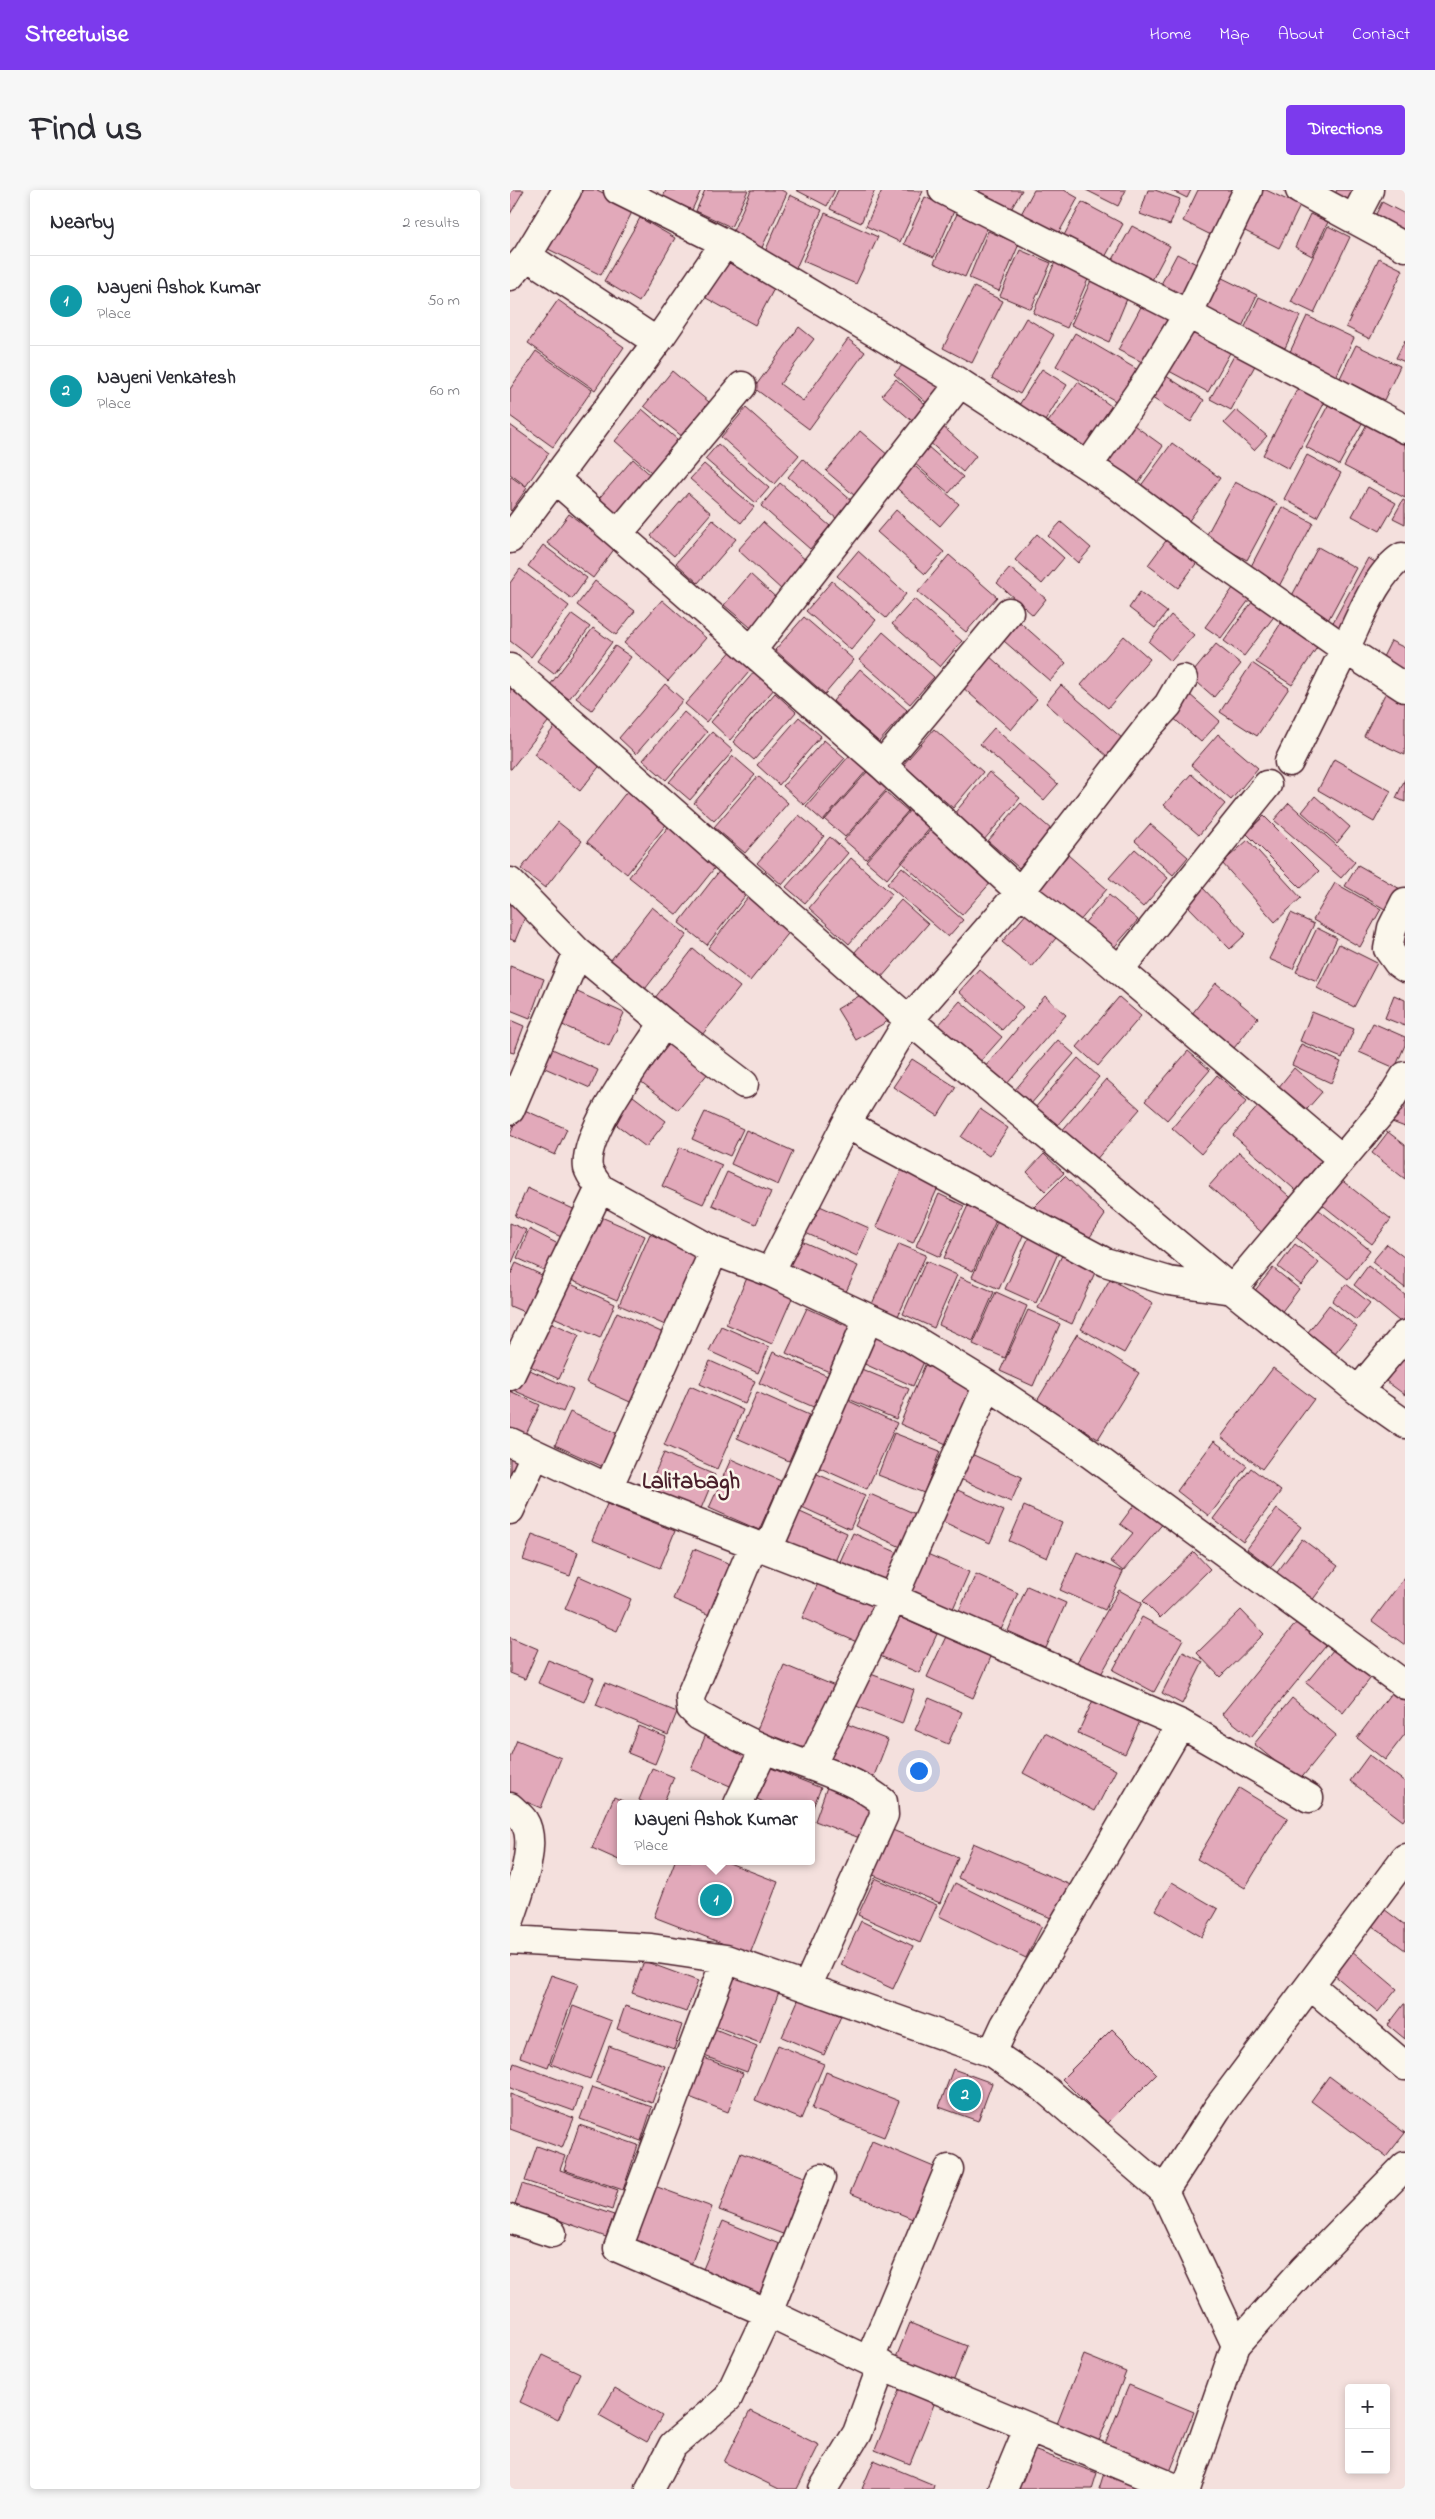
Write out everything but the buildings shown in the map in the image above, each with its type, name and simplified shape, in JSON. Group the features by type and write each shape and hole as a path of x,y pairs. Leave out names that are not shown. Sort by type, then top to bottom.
{"street":[{"path":"567,190 518,266 658,342"},
{"path":"618,190 725,243 960,383 1088,466 1202,549 1345,649 1405,688"},
{"path":"944,190 1188,314 1405,429"},
{"path":"1088,466 1145,384 1188,314 1248,190"},
{"path":"1300,190 1405,246"},
{"path":"1354,219 1369,190"},
{"path":"510,539 658,342 725,243"},
{"path":"752,650 960,383"},
{"path":"618,534 742,386"},
{"path":"555,479 882,765 1020,892 1119,970 1342,1159"},
{"path":"1289,762 1371,597 1391,564 1402,557 1405,558"},
{"path":"882,765 1009,612"},
{"path":"510,668 909,1020 1232,1290 1358,1391 1405,1424"},
{"path":"770,1272 846,1124 909,1020 1020,892 1148,727 1168,705 1183,679"},
{"path":"1119,970 1267,785"},
{"path":"510,882 578,952 664,1023 744,1084"},
{"path":"1405,902 1392,928 1388,949 1398,963 1405,968"},
{"path":"510,1110 578,952"},
{"path":"664,1023 597,1127 589,1150 588,1169 600,1188 714,1251 770,1272 911,1338 988,1385 1074,1442 1405,1685"},
{"path":"1232,1290 1385,1108 1405,1076"},
{"path":"846,1124 1105,1262 1169,1280 1232,1290"},
{"path":"510,1376 600,1188"},
{"path":"608,1488 714,1251"},
{"path":"807,1987 884,1815 884,1802 874,1795 811,1766 764,1749 699,1716 691,1708 690,1697 868,1319"},
{"path":"1358,1391 1405,1335"},
{"path":"811,1766 893,1598 988,1385"},
{"path":"510,1442 608,1488 893,1598 1181,1724 1309,1798"},
{"path":"510,1510 535,1455"},
{"path":"992,2053 1005,2025 1181,1724"},
{"path":"740,1800 764,1749"},
{"path":"510,1807 525,1821 530,1837 526,1869 510,1920"},
{"path":"1164,2191 1217,2109 1405,1858"},
{"path":"510,1940 651,1948 726,1959 992,2053 1075,2114 1164,2191 1236,2346"},
{"path":"726,1959 618,2248 1028,2429 1178,2489"},
{"path":"1310,1985 1405,2066"},
{"path":"1186,2489 1236,2346 1304,2269 1405,2166"},
{"path":"823,2489 857,2433 875,2363 949,2168"},
{"path":"650,2489 673,2445 728,2398 768,2313 821,2178"},
{"path":"510,2219 552,2233"},
{"path":"1003,2489 1028,2429"}],"place":[{"name":"Nayeni Ashok Kumar","path":"716,1900"},
{"name":"Nayeni Venkatesh","path":"965,2095"}],"district":[{"name":"Lalitabagh","path":"691,1480"}]}
